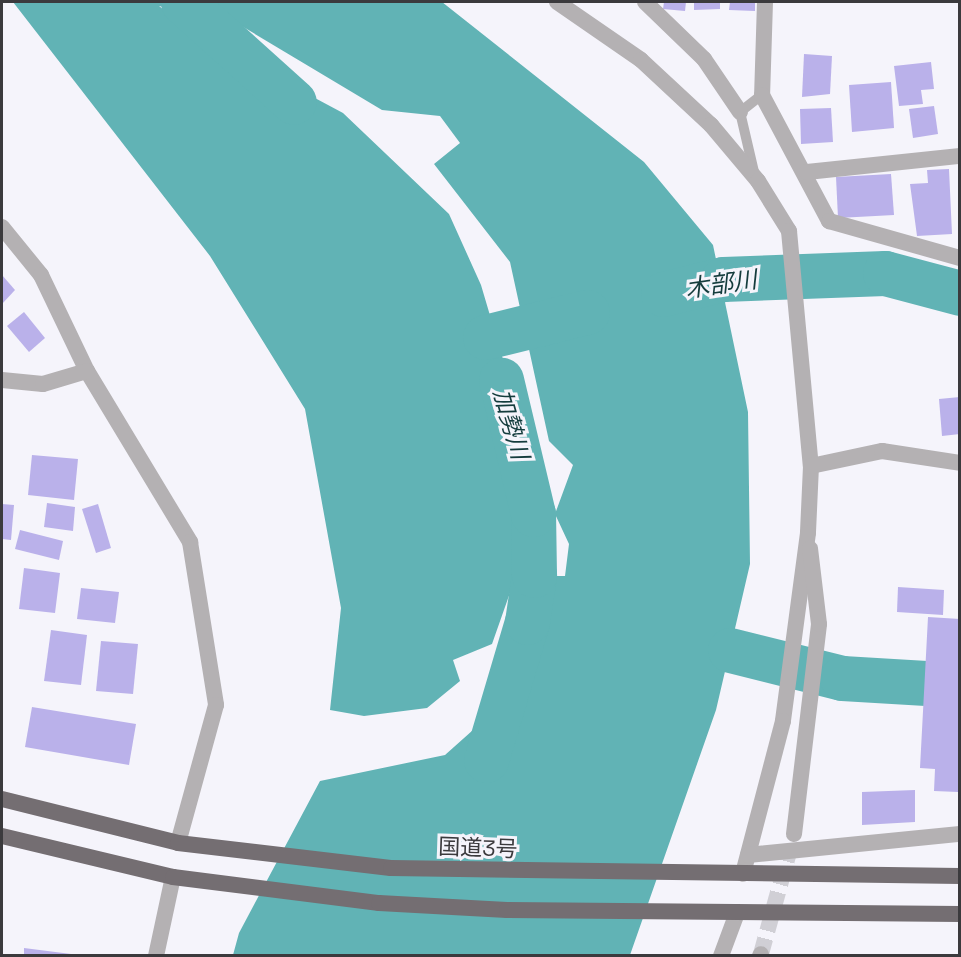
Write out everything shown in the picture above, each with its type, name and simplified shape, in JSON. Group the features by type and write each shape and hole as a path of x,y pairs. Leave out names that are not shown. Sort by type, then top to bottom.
{"highway":[{"name":"国道3号","path":"2,799 178,843 391,868 960,876"},
{"path":"2,836 194,881 391,903 737,913 960,914"}],"street":[{"path":"557,2 641,60 711,125 755,178 789,231 794,316 811,466 808,533 783,721 747,855 738,874"},
{"path":"645,2 704,59 740,112"},
{"path":"765,2 762,95 807,172 829,220 960,258"},
{"path":"807,172 960,156"},
{"path":"2,227 41,275 87,370 190,542 216,705 178,843"},
{"path":"2,380 43,384 87,370"},
{"path":"811,466 882,451 960,463"},
{"path":"794,834 819,624 808,533"},
{"path":"747,855 960,834"},
{"path":"156,956 173,877"},
{"path":"721,956 737,913"}],"lane":[{"path":"755,178 740,112 762,95"}],"water":[{"path":"13,2 442,2 644,162 713,245 748,412 750,564 716,710 630,955 233,955 239,933 320,781 445,755 520,688 542,638 547,576 565,576 569,544 555,514 573,465 549,441 510,262 434,164 460,143 440,116 382,110 240,25 159,6 193,33 343,113 449,214 481,285 518,410 519,567 492,644 453,660 460,681 427,708 364,716 330,710 341,608 305,409 210,256"}],"building":[{"path":"664,2 686,2 685,11 663,9"},
{"path":"694,2 720,2 720,9 694,10"},
{"path":"730,2 755,2 755,11 729,10"},
{"path":"804,54 832,56 830,94 802,97"},
{"path":"931,62 934,89 921,90 923,104 899,106 894,66"},
{"path":"891,82 894,128 852,132 849,85"},
{"path":"934,106 938,134 913,138 909,109"},
{"path":"831,108 833,142 801,144 800,109"},
{"path":"949,169 952,234 917,236 910,184 928,183 927,170"},
{"path":"891,174 894,215 838,218 836,177"},
{"path":"2,275 15,290 2,304"},
{"path":"24,312 45,338 29,352 7,326"},
{"path":"960,397 960,434 942,436 939,399"},
{"path":"32,455 78,459 74,500 28,495"},
{"path":"47,503 75,507 73,531 44,527"},
{"path":"2,504 14,505 11,540 2,539"},
{"path":"98,504 111,548 96,553 82,509"},
{"path":"20,530 63,541 59,560 15,549"},
{"path":"24,568 60,573 55,613 19,609"},
{"path":"898,587 944,590 943,615 897,612"},
{"path":"81,588 119,592 115,623 77,619"},
{"path":"928,617 960,619 958,792 934,791 935,769 920,768"},
{"path":"51,630 87,635 81,685 44,681"},
{"path":"101,641 138,644 133,694 96,691"},
{"path":"32,707 136,724 129,765 25,747"},
{"path":"915,790 915,822 862,825 862,792"},
{"path":"24,948 71,954 71,956 24,956"}],"waterway":[{"name":"加勢川","path":"183,2 294,102"},
{"name":"木部川","path":"663,294 723,279 885,273 960,293"},
{"name":"木部川","path":"485,337 587,312"},
{"name":"加勢川","path":"486,760 527,622 534,575 533,514 501,380"},
{"path":"730,650 842,678 960,685"}],"tunnel":[{"path":"761,954 793,838"}]}
